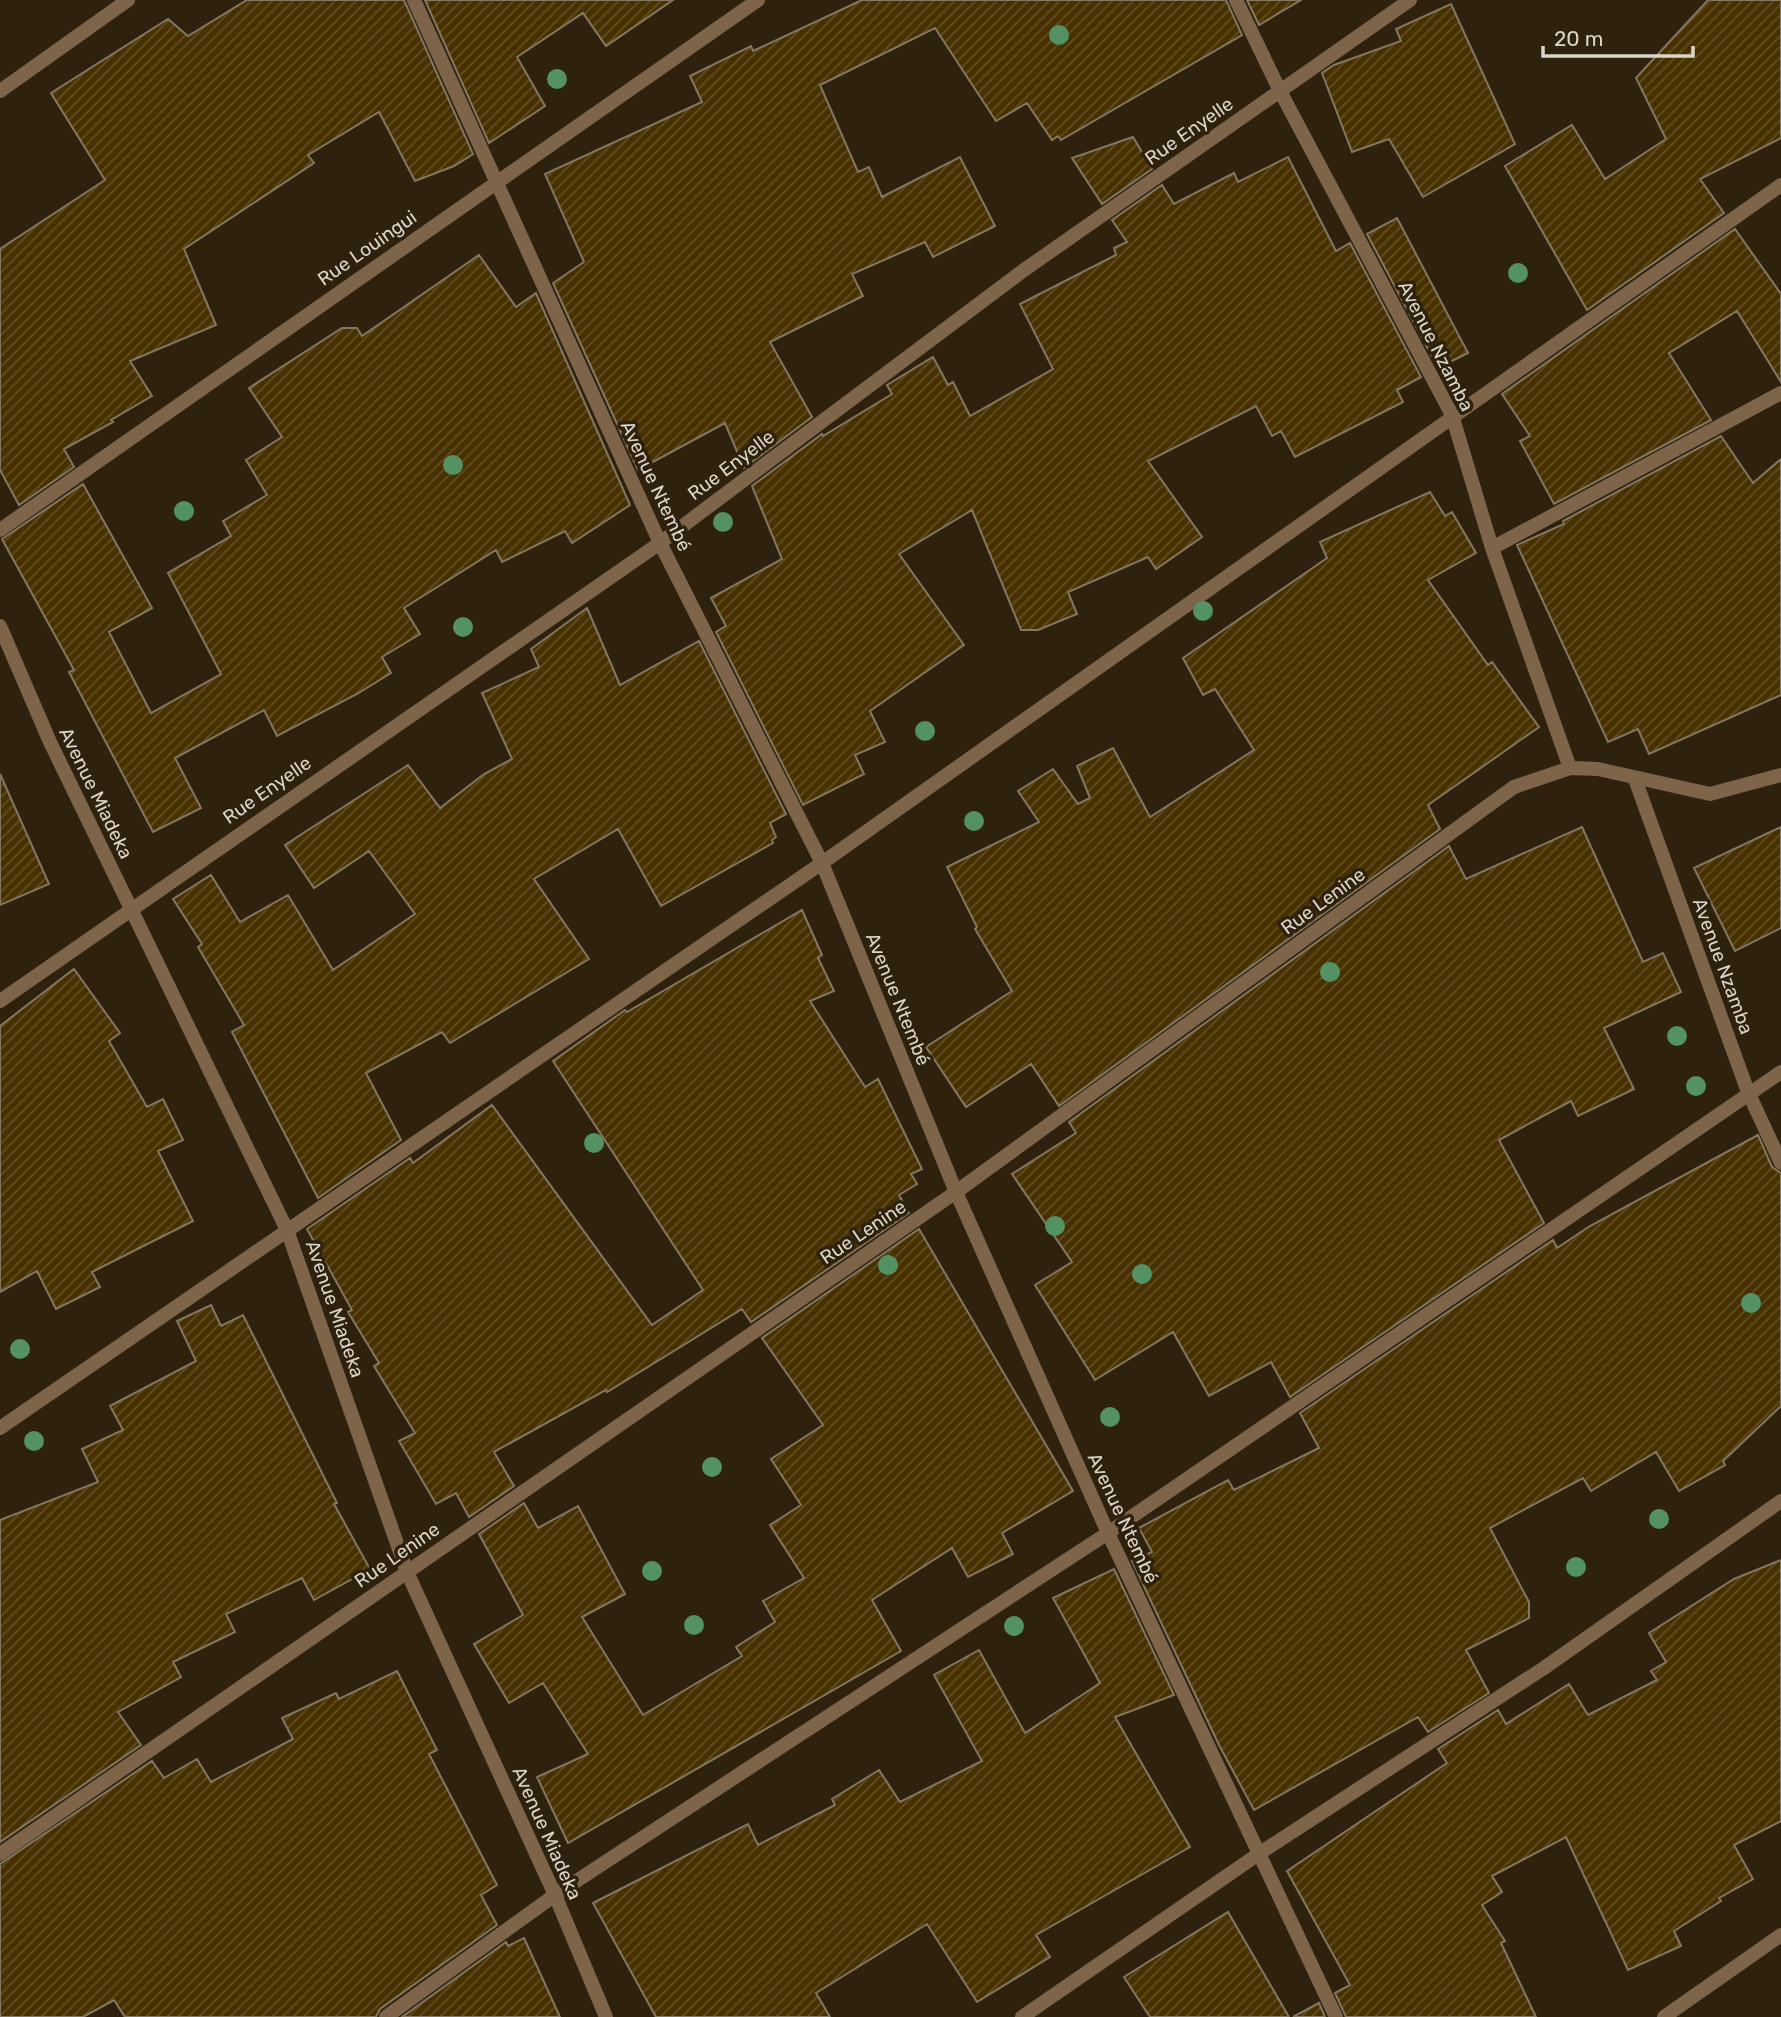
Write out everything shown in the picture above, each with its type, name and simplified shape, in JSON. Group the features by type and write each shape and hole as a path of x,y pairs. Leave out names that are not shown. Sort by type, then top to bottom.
{"street":[{"path":"0,91 128,0"},
{"name":"Avenue Ntembé","path":"414,0 660,542 822,863 956,1192 1108,1532 1336,2017"},
{"name":"Rue Louingui","path":"0,530 758,0"},
{"name":"Avenue Nzamba","path":"1236,0 1280,91 1452,415 1492,548 1570,768"},
{"name":"Rue Enyelle","path":"0,1001 130,908 660,542 1024,270 1410,0"},
{"path":"0,1428 822,863 1452,415 1781,185"},
{"path":"1492,548 1781,393"},
{"name":"Avenue Miadeka","path":"0,626 50,742 287,1230 407,1572 555,1895 607,2017"},
{"name":"Rue Lenine","path":"0,1854 956,1192 1514,787 1570,768 1598,769 1710,794 1781,775"},
{"name":"Avenue Nzamba","path":"1635,779 1748,1092 1781,1163"},
{"path":"386,2017 555,1895 1108,1532 1748,1092 1781,1072"},
{"path":"1022,2017 1260,1853 1544,1668 1781,1501"},
{"path":"1664,2017 1781,1935"}],"building":[{"path":"247,0 404,0 473,154 454,166 415,181 379,112 308,155 314,163 184,249 216,325 130,361 152,396 111,420 113,422 64,449 74,467 19,505 0,470 0,249 105,180 51,93 168,19 188,36"},
{"path":"425,0 673,0 606,46 583,13 517,57 545,106 489,143"},
{"path":"862,0 1226,0 1242,35 1061,140 1058,136 1052,140 1027,103 996,121 935,28 820,85 858,172 869,167 882,197 960,157 995,226 933,257 925,242 852,274 863,296 770,342 812,417 744,468 725,423 638,470 553,283 584,262 545,174 702,102 690,76 751,46 753,51"},
{"path":"1247,0 1301,0 1259,25"},
{"path":"1708,0 1781,0 1781,138 1700,179 1724,213 1587,310 1505,166 1572,125 1605,179 1666,139 1636,78"},
{"path":"1451,4 1515,144 1423,197 1389,139 1352,152 1322,73 1334,65 1401,41 1396,29"},
{"path":"1133,137 1152,169 1102,204 1072,158"},
{"path":"1288,157 1336,251 1350,243 1421,377 1397,390 1403,402 1295,457 1281,431 1272,436 1256,406 1148,461 1202,537 1156,569 1148,557 1068,592 1077,614 1038,630 1021,630 972,510 899,554 964,645 870,711 885,742 855,755 864,774 803,805 716,632 726,626 711,598 782,559 752,486 822,434 823,436 892,394 887,385 933,357 948,385 953,382 970,416 1053,369 1020,304 1116,255 1114,248 1127,242 1112,220 1162,185 1174,204 1234,173 1238,182"},
{"path":"1397,218 1468,353 1438,368 1367,234"},
{"path":"1735,229 1781,294 1781,382 1737,311 1669,353 1711,420 1554,504 1520,441 1530,436 1502,394"},
{"path":"479,255 516,307 536,293 630,505 572,543 565,531 502,562 496,550 404,608 420,634 382,657 391,673 357,694 277,736 264,710 175,758 201,808 153,832 69,672 74,670 2,539 83,484 152,608 109,632 151,713 221,674 168,573 231,536 223,521 267,495 246,460 282,437 249,388 342,328 357,328 362,336"},
{"path":"1721,436 1753,483 1781,459 1781,695 1649,754 1638,729 1608,742 1517,545 1564,524 1563,521"},
{"path":"1430,492 1445,516 1452,512 1476,553 1428,580 1488,665 1492,662 1539,727 1428,805 1440,829 1059,1106 1031,1064 966,1107 926,1047 1012,991 975,929 977,927 947,867 1039,822 1018,791 1053,769 1078,804 1090,798 1077,766 1113,748 1150,817 1254,750 1215,689 1203,695 1183,658 1327,558 1320,542"},
{"path":"587,608 620,685 699,641 786,814 770,823 776,837 772,840 773,843 661,906 618,829 534,879 589,959 450,1043 442,1032 366,1073 401,1140 318,1198 232,1032 244,1025 198,947 202,944 173,899 211,875 240,922 288,895 333,970 415,914 369,851 314,888 285,845 408,765 440,808 484,774 512,759 482,693 539,667 531,649"},
{"path":"0,774 49,884 0,905"},
{"path":"1582,827 1643,962 1663,953 1681,992 1604,1028 1634,1089 1578,1116 1571,1101 1499,1140 1544,1223 1290,1397 1271,1362 1209,1396 1173,1332 1095,1380 1035,1285 1072,1262 1012,1174 1076,1133 1069,1122 1449,846 1466,879"},
{"path":"1781,827 1781,928 1735,951 1694,868"},
{"path":"802,910 822,955 818,958 834,991 810,1001 865,1087 878,1079 922,1169 911,1174 917,1184 899,1195 909,1213 751,1322 742,1309 607,1392 606,1390 494,1452 514,1486 469,1517 456,1493 436,1504 399,1441 415,1433 374,1366 379,1363 348,1312 352,1310 307,1229 410,1158 413,1163 492,1105 652,1325 703,1290 553,1061 625,1010 627,1012"},
{"path":"74,969 120,1033 109,1041 147,1107 163,1099 183,1140 158,1151 193,1221 92,1272 100,1287 56,1309 37,1271 0,1292 0,1026"},
{"path":"1758,1135 1772,1167 1781,1173 1781,1406 1723,1461 1725,1465 1679,1491 1656,1452 1591,1491 1583,1478 1490,1528 1529,1602 1529,1618 1466,1650 1489,1693 1428,1732 1418,1717 1254,1810 1219,1745 1132,1561 1152,1552 1139,1528 1228,1480 1234,1490 1319,1448 1300,1413 1553,1240 1557,1248 1590,1226"},
{"path":"919,1229 1073,1491 1002,1533 1013,1554 968,1577 952,1548 872,1600 901,1651 568,1843 537,1777 588,1754 543,1683 509,1703 474,1644 523,1615 479,1534 524,1503 538,1528 578,1506 625,1594 582,1617 643,1715 742,1656 736,1647 775,1622 763,1601 804,1578 770,1525 801,1505 771,1459 823,1425 762,1338"},
{"path":"211,1305 221,1326 243,1315 337,1503 334,1504 370,1569 314,1600 302,1578 226,1614 235,1632 173,1662 181,1677 118,1712 141,1745 0,1842 0,1520 98,1482 82,1449 123,1430 110,1406 196,1361 177,1321"},
{"path":"1781,1560 1781,1821 1734,1845 1753,1879 1719,1898 1721,1901 1674,1931 1681,1946 1628,1970 1566,1837 1492,1876 1502,1892 1482,1905 1505,1941 1501,1943 1536,2017 1346,2017 1335,1993 1350,1985 1287,1871 1447,1763 1438,1749 1498,1710 1506,1724 1569,1684 1588,1715 1657,1680 1651,1671 1666,1662 1649,1633 1734,1579"},
{"path":"1114,1569 1174,1695 1115,1717 1190,1847 1036,1935 1050,1957 977,2002 927,1924 816,1993 830,2017 656,2017 593,1903 748,1824 758,1845 835,1805 832,1799 879,1770 900,1802 982,1761 934,1675 979,1650 1025,1733 1100,1683 1053,1598"},
{"path":"397,1671 437,1750 429,1754 497,1885 481,1895 497,1925 380,2009 376,2017 125,2017 114,2000 83,2017 0,2017 0,1864 152,1761 164,1778 197,1759 211,1782 293,1739 282,1718 336,1693 339,1699"},
{"path":"1228,1912 1289,2017 1150,2017 1124,1977"},
{"path":"524,1938 560,2017 402,2017 506,1942 508,1946"},
{"path":"1319,2003 1325,2017 1293,2017"}]}
